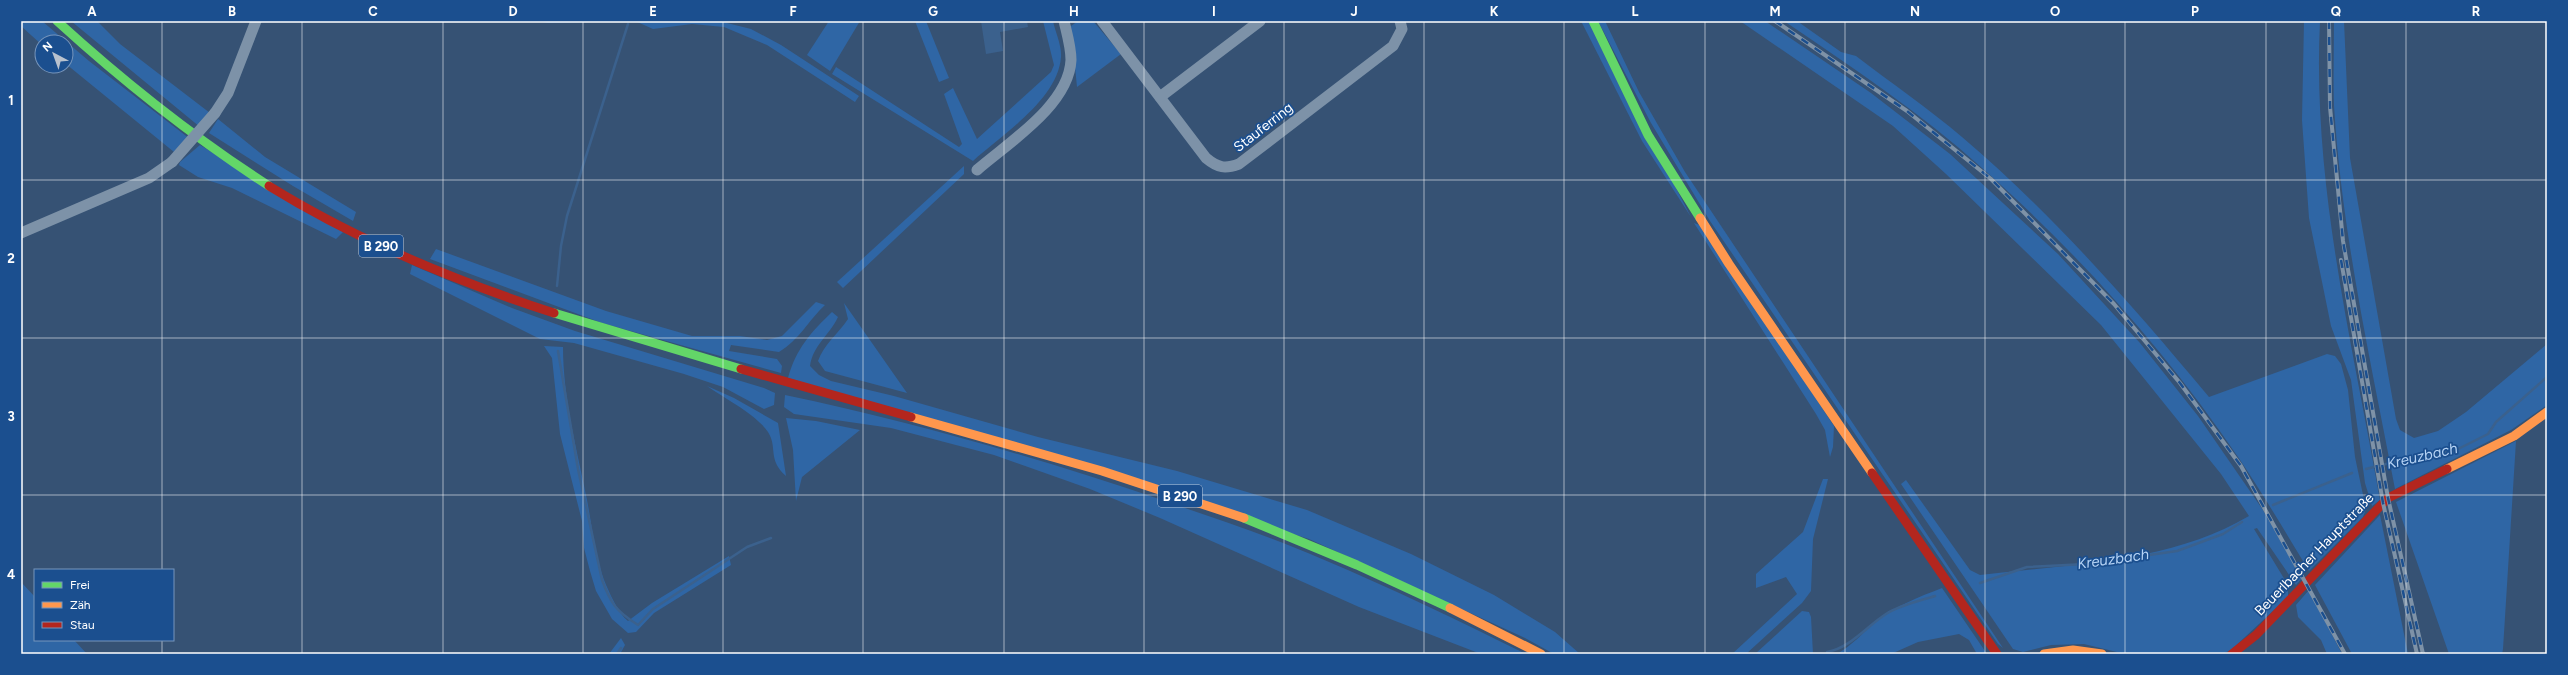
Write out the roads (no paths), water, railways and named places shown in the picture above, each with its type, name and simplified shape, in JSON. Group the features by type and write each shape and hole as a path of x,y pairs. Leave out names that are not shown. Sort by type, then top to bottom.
{"main road":[{"name":"B 290","path":"56,21 132,88 184,129 295,201 353,232 474,286 550,312 756,374 1040,452 1171,492 1327,552 1424,594 1541,654"},
{"path":"1593,21 1648,135 1729,264 1997,654"},
{"name":"Beuerlbacher Hauptstraße","path":"2232,654 2256,635 2388,498 2508,439 2547,412"},
{"path":"2044,654 2069,649 2087,649 2102,654"}],"street":[{"path":"21,233 149,178 172,162 215,113 228,93 256,21"},
{"path":"977,170 1042,114 1059,96 1068,76 1071,62 1071,47 1064,21"},
{"name":"Stauferring","path":"1102,21 1206,158 1215,166 1226,169 1239,164 1393,46 1402,29 1400,21"},
{"path":"1160,97 1260,21"}],"waterway":[{"path":"557,286 561,246 567,216 628,24"},
{"path":"558,351 578,469 602,580 608,595 619,611 638,625 653,609 747,547 771,538"},
{"name":"Kreuzbach","path":"2366,469 2402,460 2454,451 2488,434 2496,422 2547,377"},
{"name":"Kreuzbach","path":"2273,505 2352,473"},
{"name":"Kreuzbach","path":"1980,583 2027,567 2086,564 2177,551 2223,534 2242,522"},
{"name":"Kreuzbach","path":"1827,652 1835,650 1851,641 1891,611 1935,596"},
{"path":"617,654 621,648"},
{"name":"Kreuzbach","path":"1801,654 1810,653"}],"railway":[{"path":"1775,21 1907,111 1991,179 2114,304 2180,383 2241,466 2345,654"},
{"path":"2329,21 2330,107 2343,241 2388,498 2423,654"},
{"path":"2341,260 2383,503 2417,654"}]}
